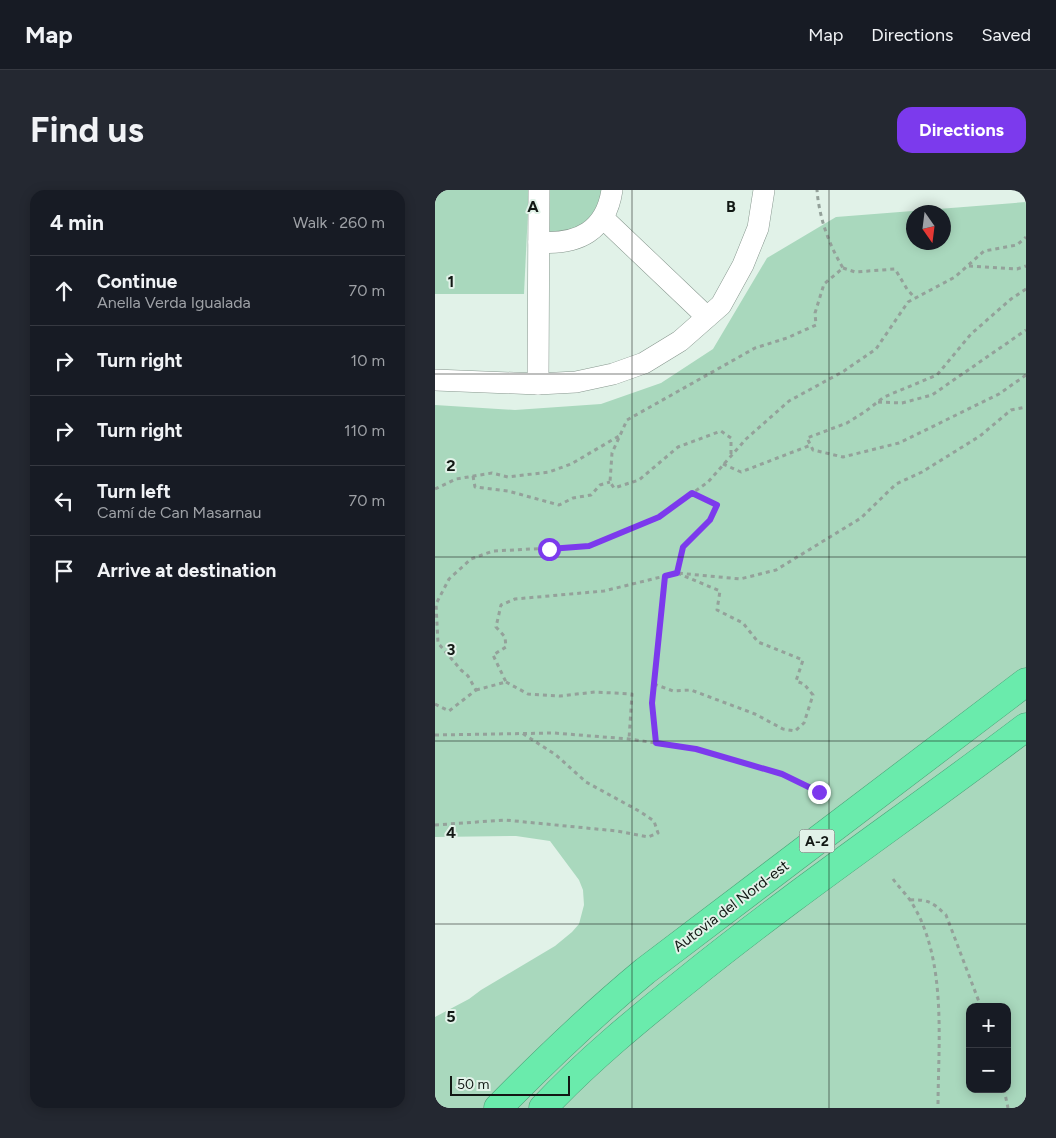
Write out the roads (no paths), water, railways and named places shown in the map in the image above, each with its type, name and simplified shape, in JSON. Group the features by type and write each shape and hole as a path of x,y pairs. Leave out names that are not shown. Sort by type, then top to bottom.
{"highway":[{"name":"Autovia del Nord-est","path":"498,1108 546,1059 609,1000 1026,682"},
{"name":"Autovia del Nord-est","path":"543,1108 605,1048 765,918 942,791 1026,727"}],"street":[{"path":"537,384 539,190"},
{"path":"539,242 559,243 574,240 590,231 603,218 611,202 612,190"},
{"path":"435,380 537,384 576,382 613,374 644,363 680,341 721,305 743,265 758,228 764,190"},
{"path":"603,218 707,317"}]}
